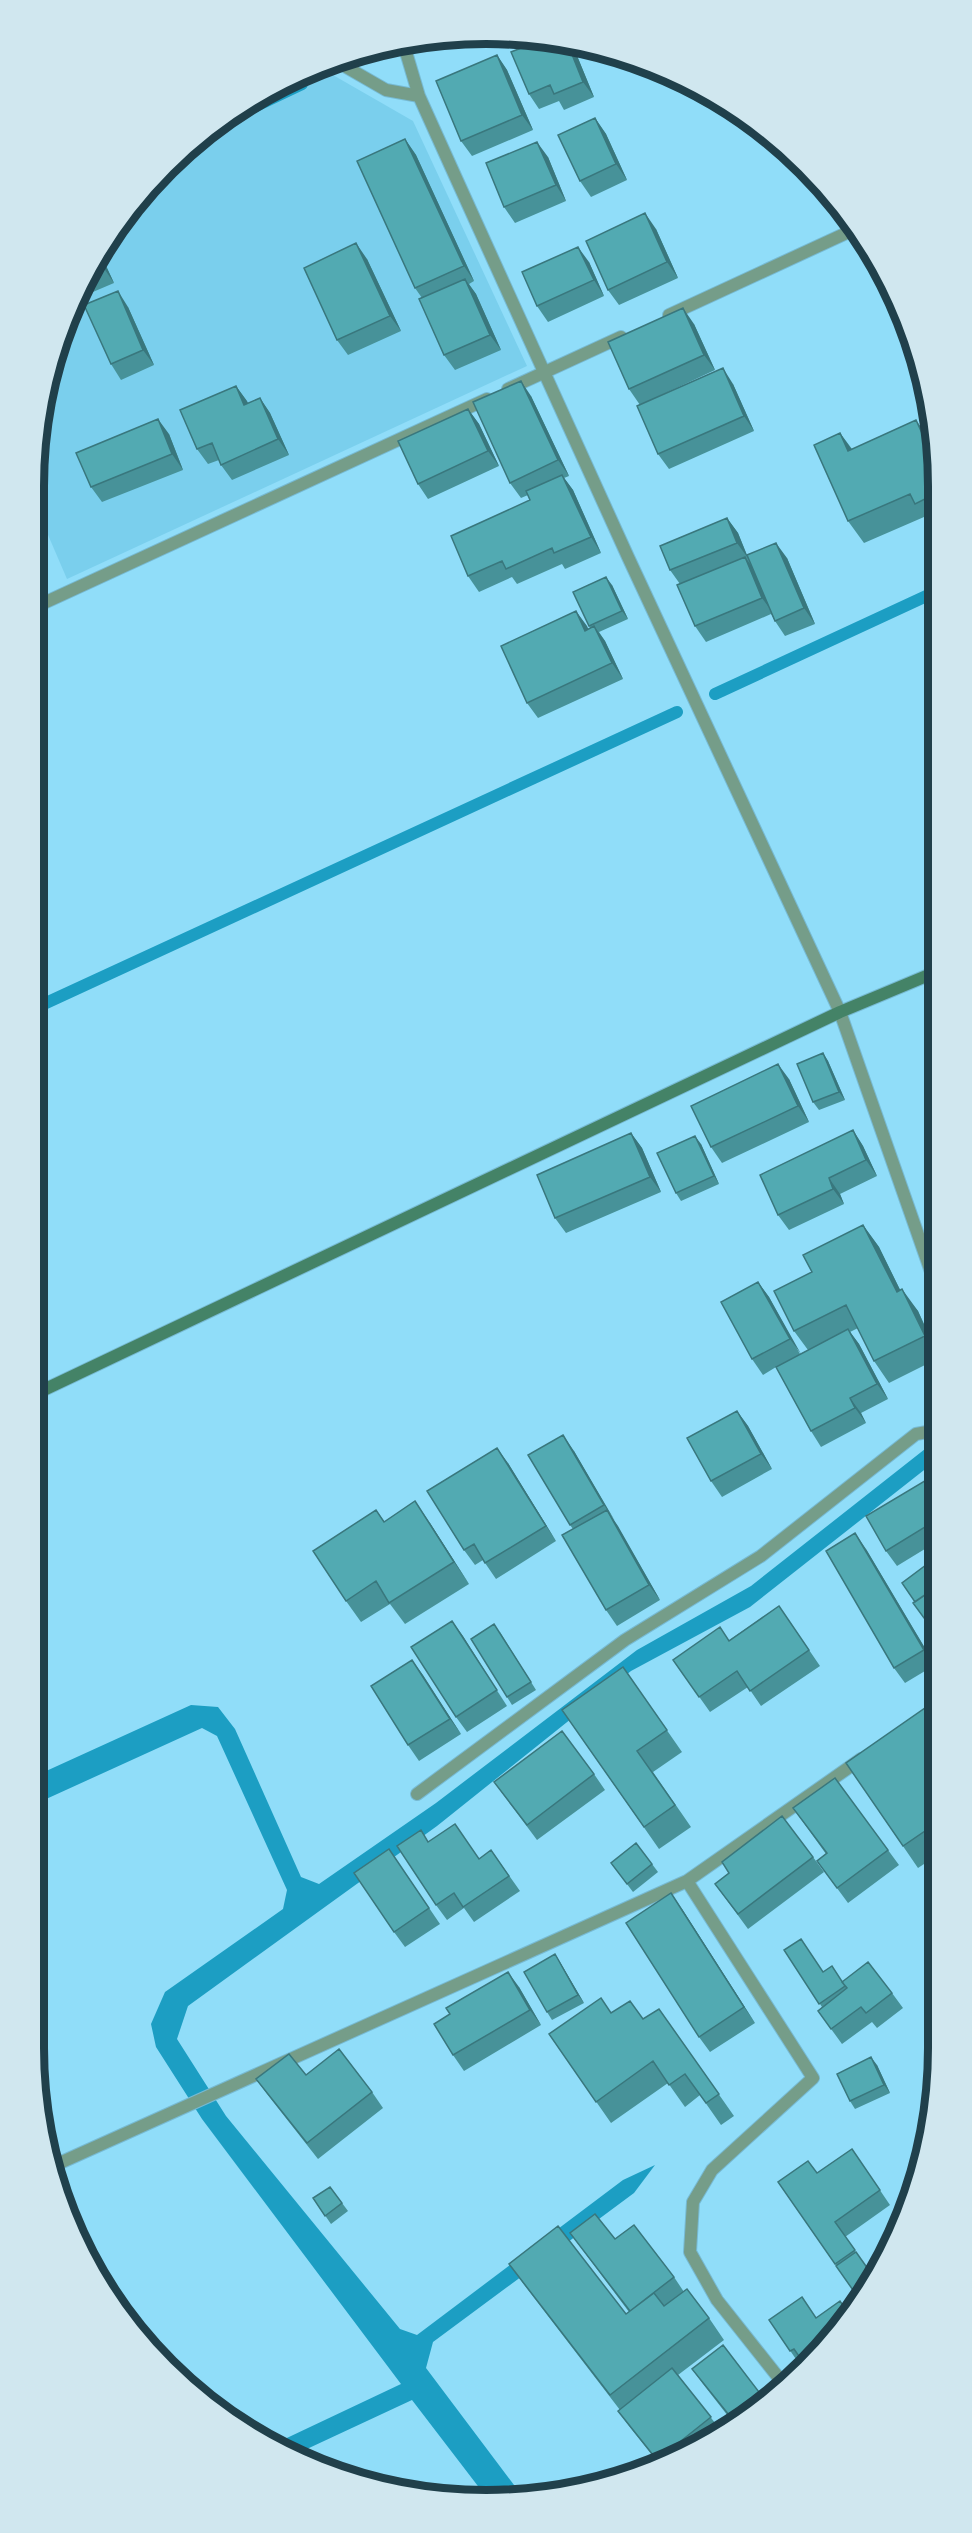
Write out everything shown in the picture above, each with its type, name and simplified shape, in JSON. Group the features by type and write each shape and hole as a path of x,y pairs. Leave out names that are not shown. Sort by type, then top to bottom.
{"street":[{"path":"406,51 419,96 544,373 840,1012 928,1263"},
{"path":"345,67 386,90 419,96"},
{"path":"661,319 848,232"},
{"path":"44,603 629,333"},
{"path":"44,1390 840,1012 928,975"},
{"path":"417,1794 625,1640 761,1556 916,1434 928,1432"},
{"path":"59,2163 687,1881 870,1752"},
{"path":"687,1881 813,2078 712,2170 693,2202 690,2252 717,2300 779,2379"}],"shaded area":[{"path":"329,73 413,121 527,366 67,579 44,526 44,457 52,400 67,344 89,290 118,240 135,217 173,173 217,135 240,118 290,89"},
{"path":"928,1448 928,1467 750,1607 631,1671 437,1826 188,2006 177,2039 226,2116 400,2329 417,2335 623,2180 655,2165 634,2193 433,2342 426,2368 517,2489 481,2490 412,2400 304,2450 283,2440 401,2384 202,2119 156,2047 151,2024 165,1992 283,1909 287,1890 217,1736 202,1728 44,1800 44,1772 191,1705 218,1707 235,1729 301,1877 319,1884 436,1803 637,1650 751,1586"}],"building":[{"path":"528,45 571,52 583,82 554,94 550,85 529,94 511,52"},
{"path":"497,55 522,115 461,141 436,81"},
{"path":"595,118 616,164 580,181 558,135"},
{"path":"405,139 464,266 415,288 357,161"},
{"path":"537,142 556,185 504,207 486,163"},
{"path":"645,213 667,262 608,290 586,241"},
{"path":"356,243 390,316 337,340 304,268"},
{"path":"578,247 594,280 537,306 522,272"},
{"path":"465,279 490,335 444,355 419,299"},
{"path":"118,291 143,350 111,364 84,305"},
{"path":"683,308 704,355 629,389 608,342"},
{"path":"723,368 744,416 658,454 637,406"},
{"path":"521,381 558,460 510,483 473,402"},
{"path":"236,386 244,405 260,398 278,439 221,465 212,443 197,449 180,410"},
{"path":"468,409 488,451 418,484 398,441"},
{"path":"158,419 172,454 91,487 76,453"},
{"path":"916,420 927,443 928,498 915,504 910,494 848,521 814,445 840,433 848,451"},
{"path":"562,475 591,537 554,553 552,548 506,569 502,561 468,576 451,536 530,500 526,491"},
{"path":"727,518 737,543 670,570 660,546"},
{"path":"776,543 804,608 775,621 747,555"},
{"path":"745,557 762,598 695,626 677,585"},
{"path":"606,577 622,611 589,626 573,592"},
{"path":"576,611 585,631 594,626 612,663 527,703 501,646"},
{"path":"823,1053 839,1092 813,1102 797,1064"},
{"path":"778,1064 798,1106 711,1147 691,1106"},
{"path":"853,1130 866,1160 829,1178 833,1189 778,1215 760,1175"},
{"path":"631,1133 650,1177 555,1218 537,1175"},
{"path":"695,1136 714,1176 676,1193 657,1153"},
{"path":"863,1225 897,1292 902,1289 925,1336 874,1361 846,1305 794,1331 774,1291 812,1272 803,1255"},
{"path":"758,1282 790,1339 752,1359 721,1302"},
{"path":"848,1329 877,1384 850,1398 855,1408 811,1431 776,1367"},
{"path":"737,1411 761,1454 711,1481 687,1438"},
{"path":"563,1435 604,1505 570,1525 528,1455"},
{"path":"497,1448 546,1526 485,1563 474,1544 464,1550 427,1491"},
{"path":"928,1479 928,1525 886,1551 866,1516"},
{"path":"415,1501 454,1562 389,1603 376,1581 346,1601 313,1551 376,1510 384,1522"},
{"path":"607,1510 649,1585 606,1610 562,1535"},
{"path":"855,1533 924,1650 894,1668 826,1551"},
{"path":"928,1564 928,1593 915,1602 902,1583"},
{"path":"928,1593 928,1623 913,1603"},
{"path":"779,1606 809,1650 750,1691 737,1671 699,1697 673,1660 720,1627 729,1641"},
{"path":"452,1621 497,1690 456,1717 411,1647"},
{"path":"494,1624 531,1682 507,1697 471,1639"},
{"path":"412,1660 450,1719 408,1745 371,1686"},
{"path":"623,1667 667,1730 637,1751 675,1805 644,1827 562,1710"},
{"path":"928,1706 928,1829 903,1846 846,1763"},
{"path":"562,1731 594,1774 527,1825 494,1782"},
{"path":"835,1778 888,1850 837,1888 817,1861 827,1853 793,1808"},
{"path":"782,1816 813,1857 738,1914 715,1884 729,1873 722,1862"},
{"path":"455,1824 479,1859 491,1850 509,1876 463,1907 454,1893 436,1905 397,1846 421,1830 428,1842"},
{"path":"636,1843 652,1864 627,1884 611,1863"},
{"path":"389,1849 429,1908 394,1932 354,1873"},
{"path":"671,1893 744,2007 699,2037 626,1923"},
{"path":"801,1939 823,1972 832,1966 845,1986 819,2004 784,1950"},
{"path":"555,1954 578,1995 547,2012 524,1972"},
{"path":"868,1962 892,1993 866,2013 861,2007 831,2029 818,2011 847,1988 842,1982"},
{"path":"508,1972 530,2010 453,2055 434,2024 450,2014 446,2008"},
{"path":"601,1998 611,2013 630,2001 643,2019 659,2009 719,2094 706,2103 685,2074 669,2085 653,2061 596,2102 549,2034"},
{"path":"339,2049 372,2092 307,2143 256,2079 289,2054 306,2075"},
{"path":"871,2057 884,2085 850,2101 837,2074"},
{"path":"852,2149 880,2190 835,2222 855,2250 835,2264 778,2182 808,2161 817,2173"},
{"path":"330,2187 342,2203 325,2216 313,2198"},
{"path":"595,2214 615,2239 634,2225 674,2277 630,2311 570,2233"},
{"path":"558,2226 626,2314 654,2293 664,2306 687,2289 709,2318 610,2395 509,2264"},
{"path":"856,2252 869,2269 854,2292 836,2266"},
{"path":"802,2297 816,2318 840,2301 844,2307 801,2358 794,2349 790,2351 769,2320"},
{"path":"723,2345 759,2392 729,2415 692,2369"},
{"path":"672,2368 711,2417 671,2449 654,2456 618,2411"}],"waterway":[{"path":"281,94 302,84"},
{"path":"715,694 928,595"},
{"path":"44,1004 677,712"}]}
